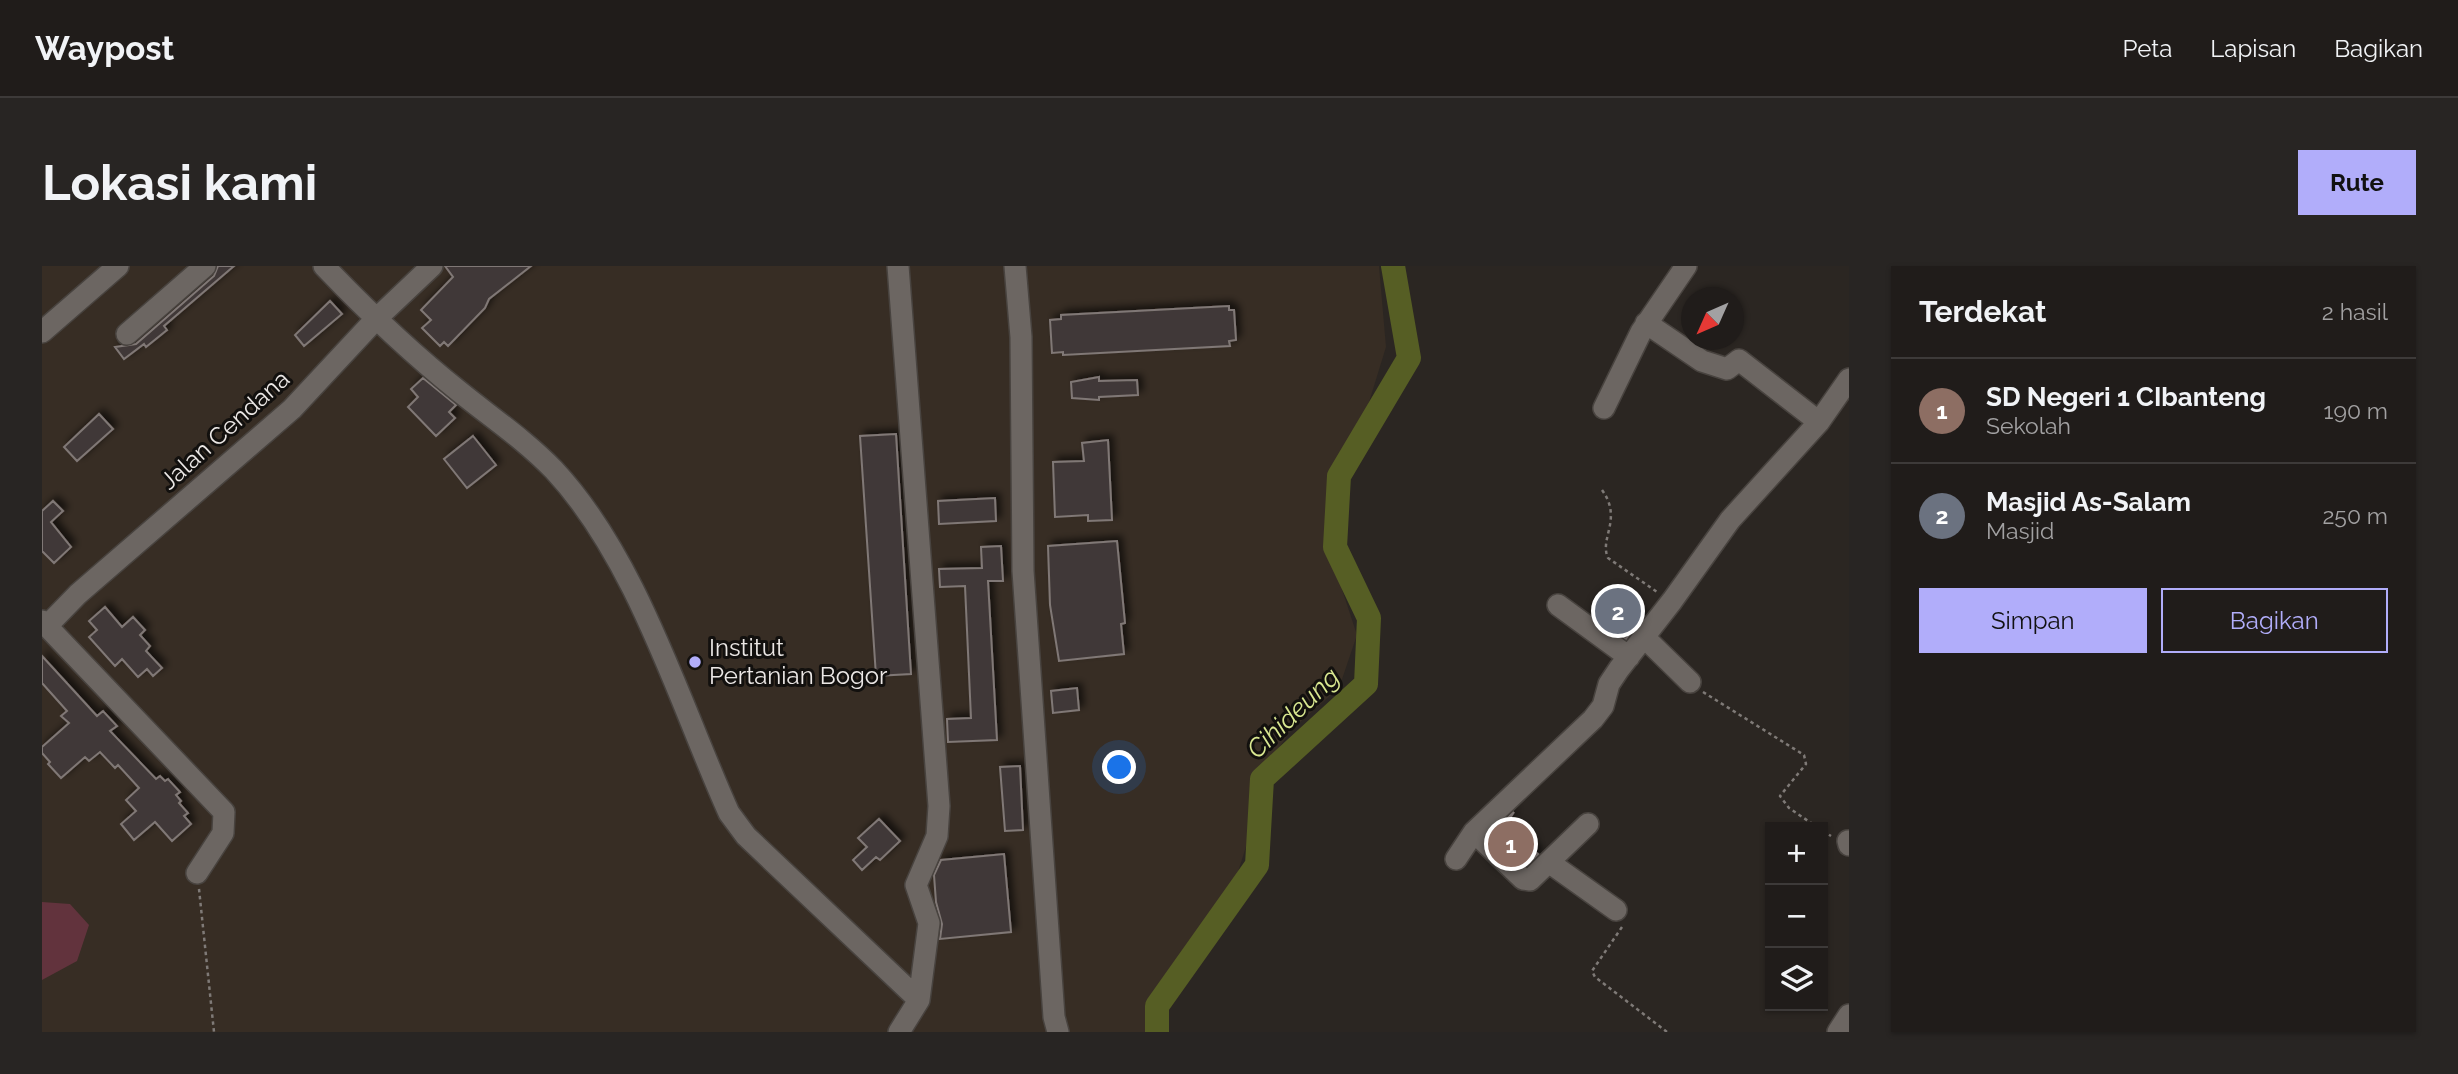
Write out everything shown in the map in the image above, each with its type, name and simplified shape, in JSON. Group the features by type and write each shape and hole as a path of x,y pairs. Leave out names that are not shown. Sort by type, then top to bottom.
{"street":[{"path":"42,332 118,266"},
{"path":"127,334 205,266"},
{"path":"324,266 375,320 462,394 507,426 554,471 587,511 626,575 729,813 746,835 919,1000"},
{"name":"Jalan Cendana","path":"45,624 292,409 375,320 432,266"},
{"path":"898,266 939,806 937,836 916,885 929,923 919,1000 899,1032"},
{"path":"1016,266 1020,337 1023,571 1054,1017 1058,1032"},
{"path":"1604,408 1646,323 1686,266"},
{"path":"1646,323 1712,366 1727,369 1739,360 1818,422"},
{"path":"1456,859 1474,832 1593,719 1603,706 1609,684 1730,520 1818,422 1849,379"},
{"path":"1558,604 1629,657"},
{"path":"45,624 224,812 223,833 197,873"},
{"path":"1645,638 1690,682"},
{"path":"1474,832 1523,878 1531,880 1588,824"},
{"path":"1550,863 1616,910"},
{"path":"1838,1032 1849,1015"}],"path":[{"path":"1602,490 1609,499 1612,518 1606,553 1608,558 1627,574 1672,601"},
{"path":"1690,682 1804,755 1806,764 1780,796 1789,808 1810,822"},
{"path":"197,873 214,1032"},
{"path":"1616,910 1625,916 1624,923 1592,971 1595,977 1667,1032"}],"shaded area":[{"name":"Institut Pertanian Bogor","path":"42,266 1379,266 1386,347 1341,493 1331,556 1357,635 1339,688 1292,729 1262,772 1252,828 1236,878 1153,1032 42,1032"},
{"path":"42,902 70,904 89,925 77,961 42,980"}],"building":[{"path":"218,266 234,266 164,326 167,330 146,347 144,344 124,359 115,347 136,344 214,276"},
{"path":"445,266 531,266 489,299 485,308 448,346 444,342 440,346 422,328 431,320 421,310 453,277"},
{"path":"330,301 342,314 304,346 295,335"},
{"path":"1229,306 1229,310 1234,310 1236,340 1229,341 1230,346 1063,355 1063,352 1052,353 1050,320 1061,319 1061,315"},
{"path":"1099,377 1099,381 1137,380 1138,395 1099,397 1099,400 1072,398 1071,382"},
{"path":"423,378 456,405 449,412 455,418 436,436 408,407 418,397 411,389"},
{"path":"99,414 113,429 77,461 64,447"},
{"path":"896,434 911,674 876,676 860,436"},
{"path":"473,436 496,465 467,488 444,459"},
{"path":"1108,440 1112,520 1088,521 1088,515 1055,517 1053,462 1084,461 1082,443"},
{"path":"995,498 996,521 939,524 938,501"},
{"path":"53,501 63,511 51,522 71,547 54,563 42,551 42,511"},
{"path":"1117,541 1125,623 1121,624 1124,654 1059,661 1050,605 1048,546"},
{"path":"1001,546 1003,581 988,581 997,740 948,742 947,719 971,718 965,586 940,587 939,569 982,568 981,547"},
{"path":"1614,598 1642,618 1626,639 1598,618"},
{"path":"105,607 122,627 133,617 145,630 140,635 150,646 146,651 162,668 153,676 147,669 138,677 122,659 115,666 89,637 97,630 89,621"},
{"path":"42,656 97,716 103,711 117,726 110,731 156,779 160,776 165,781 168,779 180,792 176,795 188,813 184,816 191,824 172,841 155,822 134,840 121,824 136,811 126,800 139,788 118,765 115,768 100,752 89,761 85,757 61,778 48,764 50,762 42,753 42,747 69,723 61,716 67,711 42,683"},
{"path":"1077,688 1079,710 1053,713 1051,691"},
{"path":"1020,766 1023,830 1005,831 1000,767"},
{"path":"1514,812 1505,826 1538,854 1527,865 1493,832"},
{"path":"879,819 900,841 880,860 876,857 862,870 853,860 867,847 858,838"},
{"path":"1004,854 1011,932 940,939 942,924 936,902 934,875 941,860"}],"waterway":[{"name":"Cihideung","path":"1157,1032 1157,1006 1257,865 1262,779 1366,684 1369,618 1335,547 1339,476 1409,358 1393,266"}],"place":[{"name":"Masjid As-Salam","path":"1618,611"},
{"name":"Institut Pertanian Bogor","path":"695,662"},
{"name":"SD Negeri 1 CIbanteng","path":"1511,844"}]}
